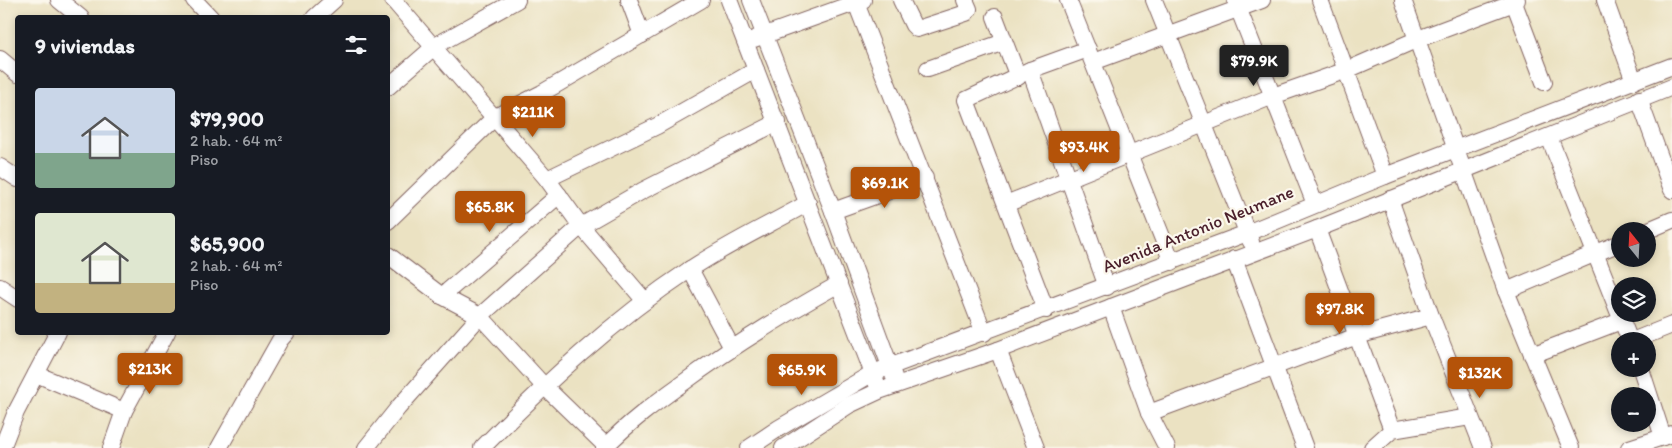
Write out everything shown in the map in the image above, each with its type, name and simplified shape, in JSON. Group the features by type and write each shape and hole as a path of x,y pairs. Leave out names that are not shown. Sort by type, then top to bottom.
{"street":[{"path":"59,0 77,15"},
{"path":"194,0 208,15"},
{"path":"393,0 435,46 547,179 581,226 645,301"},
{"path":"390,85 435,46 517,0"},
{"path":"629,0 642,36"},
{"path":"390,219 495,117 542,93 701,0"},
{"path":"729,0 778,122 879,391"},
{"path":"751,0 897,384"},
{"path":"901,0 913,25 917,29 966,14 969,9 966,0"},
{"path":"1068,0 1172,262"},
{"path":"1154,0 1205,124 1254,252"},
{"path":"1046,310 966,100 1024,74 1168,33 1237,5 1262,0"},
{"path":"1320,0 1385,176"},
{"path":"1403,0 1506,291 1571,448"},
{"path":"1605,0 1634,81"},
{"path":"1006,204 1274,96 1347,70 1418,39 1515,1 1544,82"},
{"path":"746,42 860,2 984,333"},
{"path":"1237,5 1315,204"},
{"path":"995,17 1004,42 1024,74 1070,178 1108,287"},
{"path":"928,69 1004,42"},
{"path":"0,59 15,72"},
{"name":"Avenida Antonio Neumane","path":"750,448 779,428 873,373 1108,287 1247,233 1385,176 1672,66"},
{"path":"547,179 657,126 756,70"},
{"path":"783,448 849,405 879,391 998,350 1234,258 1317,229 1672,87"},
{"path":"1639,100 1672,190"},
{"path":"366,448 398,408 480,316 581,226 642,191 778,122"},
{"path":"1549,137 1611,296"},
{"path":"0,167 15,178"},
{"path":"833,212 925,178"},
{"path":"442,296 559,195"},
{"path":"1390,199 1431,316 1483,448"},
{"path":"482,448 543,386 645,301 690,269 808,203"},
{"path":"1656,227 1672,220"},
{"path":"1317,229 1392,430"},
{"path":"1506,291 1611,247"},
{"path":"390,257 442,296 480,316 543,386 606,447 627,424 732,348 793,309 839,284"},
{"path":"1234,258 1305,448"},
{"path":"690,269 732,348"},
{"path":"0,287 15,297"},
{"path":"1111,307 1149,413 1167,448"},
{"path":"1149,413 1275,368 1357,336 1431,316"},
{"path":"1532,355 1618,322"},
{"path":"1654,332 1672,325"},
{"path":"2,448 16,412 56,335"},
{"path":"111,448 124,412 165,335"},
{"path":"219,448 284,335"},
{"path":"998,350 1036,448"},
{"path":"36,374 124,412"},
{"path":"1629,448 1668,435 1644,377"},
{"path":"1372,448 1392,430 1470,417"}]}
